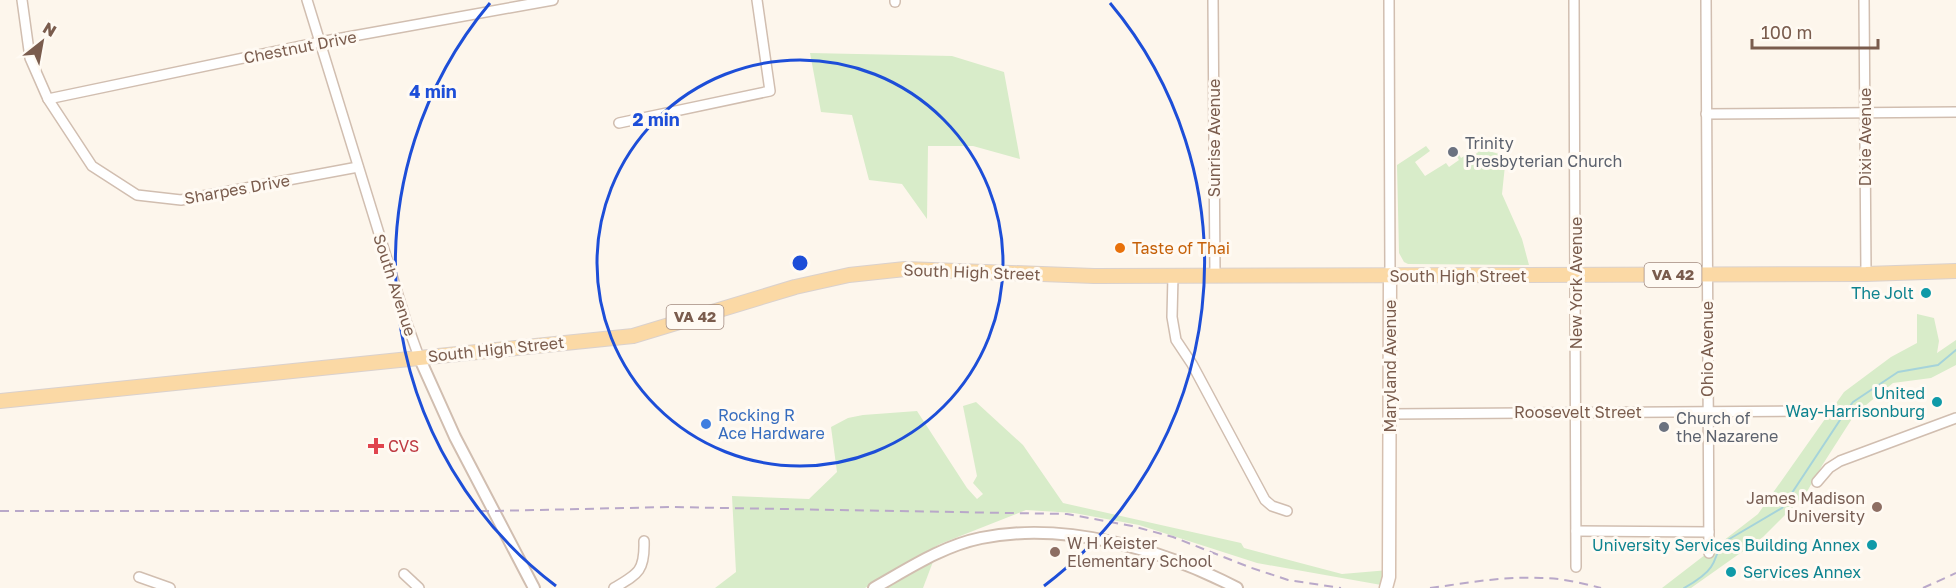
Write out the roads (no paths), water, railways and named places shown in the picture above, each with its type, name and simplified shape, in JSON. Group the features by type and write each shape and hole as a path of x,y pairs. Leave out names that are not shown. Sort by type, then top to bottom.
{"main road":[{"name":"South High Street","path":"0,400 633,336 795,286 849,275 905,269 1087,276 1706,275 1956,271"},
{"name":"Maryland Avenue","path":"1386,588 1389,577 1390,276"}],"street":[{"name":"Sharpes Drive","path":"22,0 30,58 48,99 92,166 138,195 181,200 358,167"},
{"name":"South Avenue","path":"307,0 419,357 459,446 534,588"},
{"name":"Chestnut Drive","path":"48,99 320,42 553,0"},
{"path":"619,123 770,91 757,0"},
{"name":"Sunrise Avenue","path":"1214,0 1215,276"},
{"name":"Maryland Avenue","path":"1389,0 1390,276"},
{"name":"New York Avenue","path":"1574,0 1576,567"},
{"name":"Ohio Avenue","path":"1706,0 1709,553"},
{"name":"Dixie Avenue","path":"1864,0 1866,274"},
{"path":"1706,114 1956,112"},
{"path":"1173,276 1172,321 1176,340 1192,364 1264,500 1272,506 1287,511"},
{"name":"Roosevelt Street","path":"1391,414 1801,411"},
{"path":"1817,482 1826,470 1840,461 1956,418"},
{"path":"1576,531 1709,532"},
{"path":"874,588 933,555 955,546 980,538 1036,533 1131,546 1194,567 1237,588"},
{"path":"614,588 640,570 644,554 644,540"},
{"path":"404,574 419,588"},
{"path":"138,577 170,588"}],"waterway":[{"path":"1684,588 1708,570 1726,541 1782,508 1853,402 1898,372 1938,365 1956,350"}],"railway":[{"path":"0,511 493,511 669,507 1067,514 1132,526 1173,537 1288,580 1341,588"},
{"path":"1923,588 1956,573"},
{"path":"1430,588 1513,578 1549,578 1601,588"}],"place":[{"name":"Trinity Presbyterian Church","path":"1453,152"},
{"name":"Taste of Thai","path":"1120,248"},
{"name":"The Jolt","path":"1926,293"},
{"name":"United Way-Harrisonburg","path":"1937,402"},
{"name":"Rocking R Ace Hardware","path":"706,424"},
{"name":"Church of the Nazarene","path":"1664,427"},
{"name":"CVS","path":"376,446"},
{"name":"James Madison University","path":"1877,507"},
{"name":"University Services Building Annex","path":"1872,545"},
{"name":"W H Keister Elementary School","path":"1055,552"},
{"name":"Services Annex","path":"1731,572"}]}
